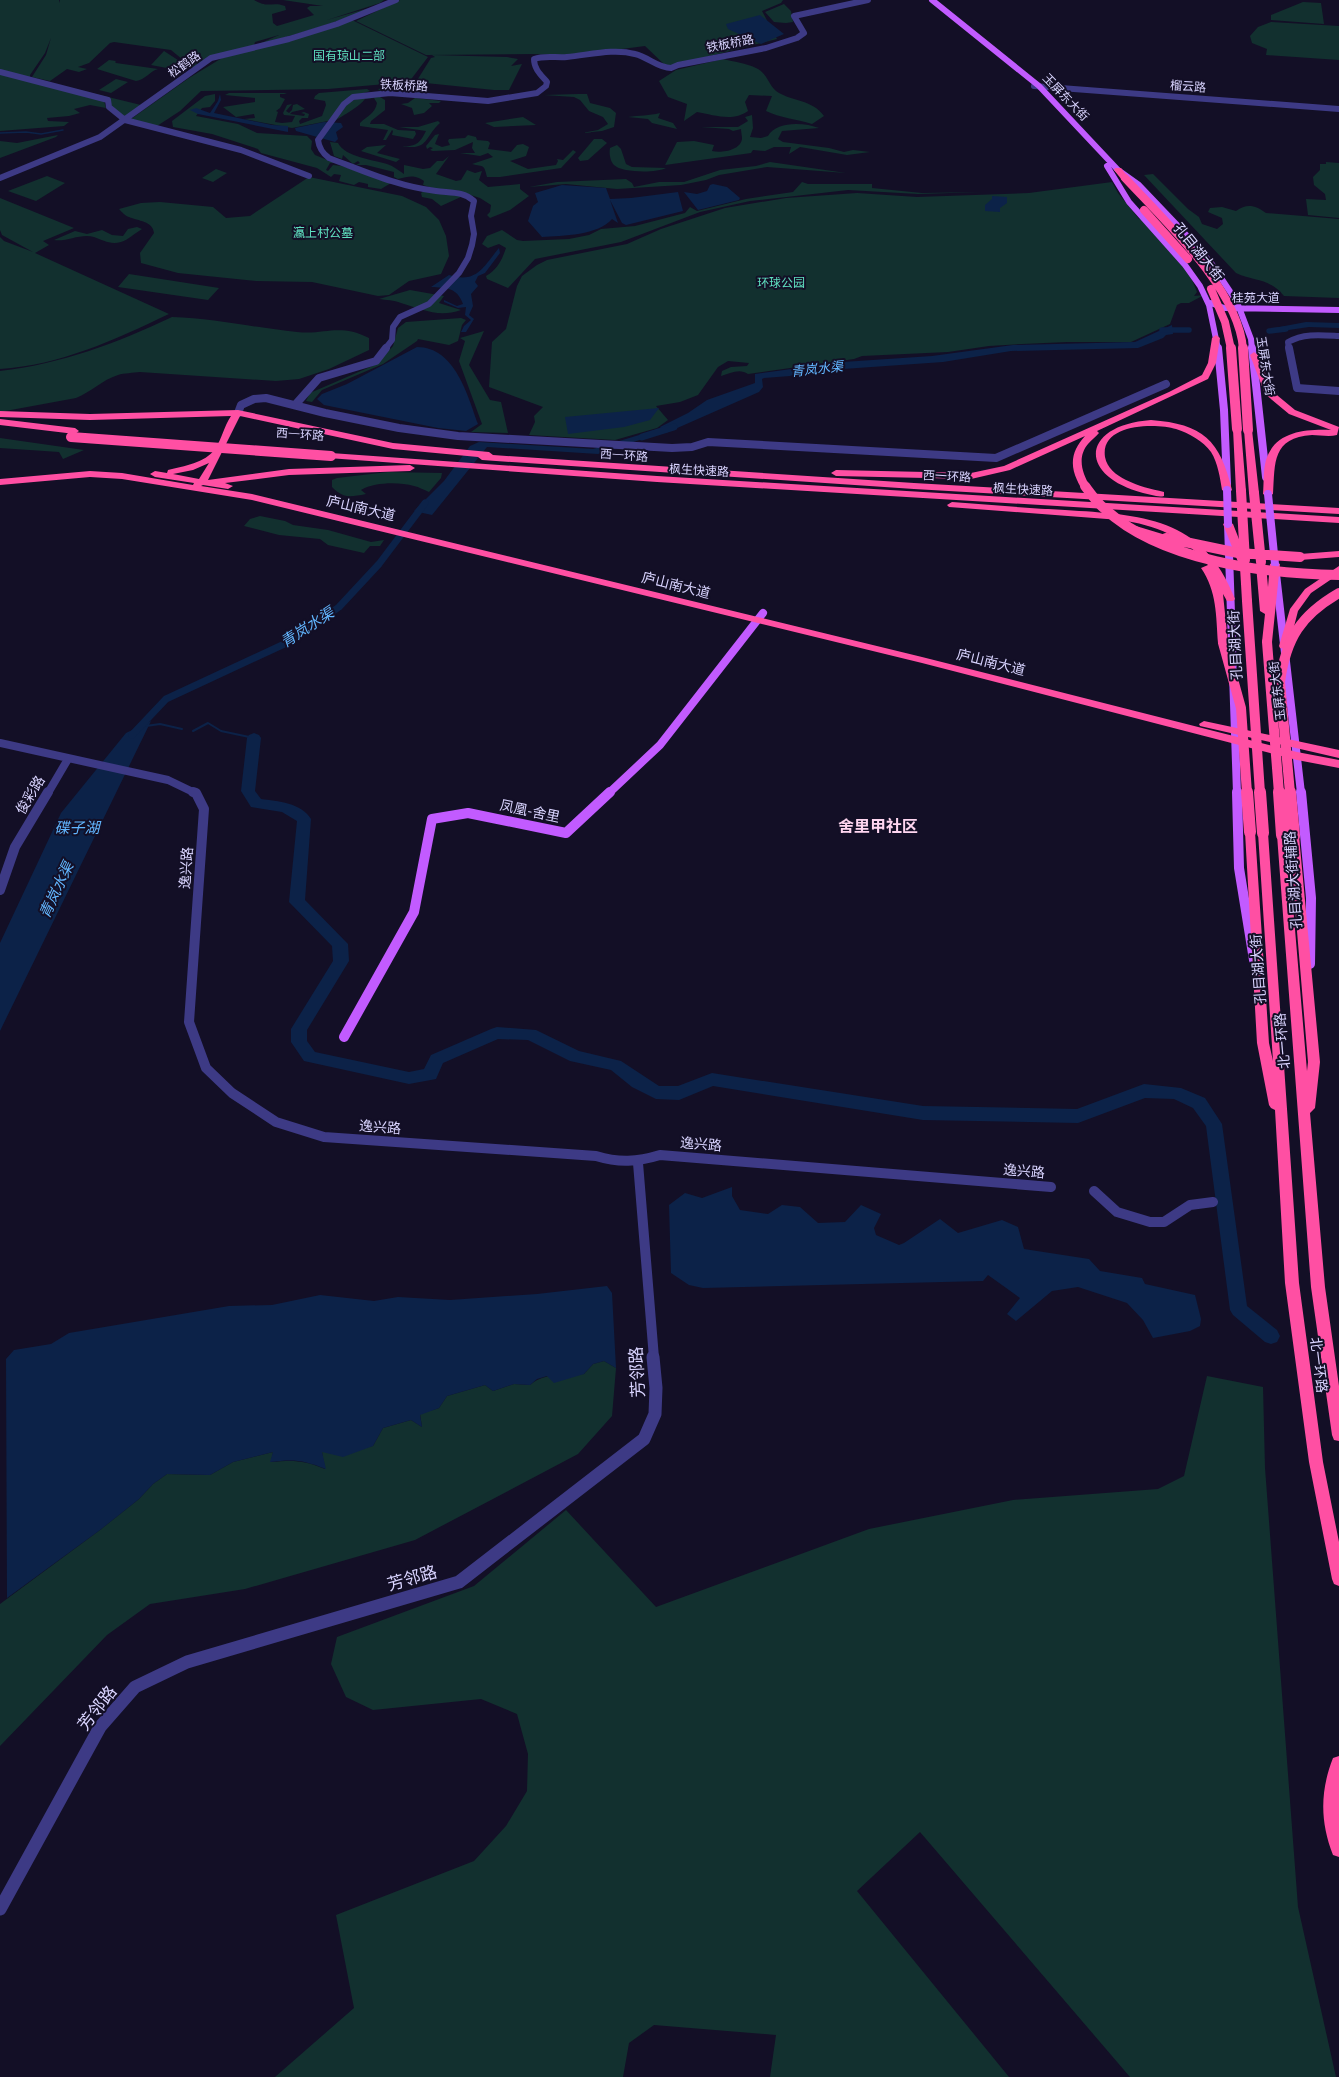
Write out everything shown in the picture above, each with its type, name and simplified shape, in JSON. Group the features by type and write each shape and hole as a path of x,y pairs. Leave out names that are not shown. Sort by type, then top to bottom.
{"highway":[{"name":"孔目湖大街","path":"1119,175 1196,269 1219,302 1230,338 1285,1153"},
{"name":"孔目湖大街","path":"1119,175 1178,235 1218,284 1228,302 1242,339 1248,430 1267,642"},
{"path":"630,473 725,468 932,476 971,476 1007,468 1172,394 1205,377 1212,363 1216,338"},
{"path":"1254,355 1268,392 1292,412 1339,430"},
{"path":"157,474 199,466 207,462 218,449 232,420 238,412"},
{"path":"207,484 238,420 238,412"},
{"path":"0,414 90,417 238,412 393,446 566,463"},
{"path":"1116,419 1086,439 1079,449 1077,461 1079,475 1090,495 1110,513 1140,533 1178,550 1219,562 1284,575 1339,575"},
{"name":"西一环路","path":"0,422 73,434"},
{"path":"1227,490 1221,464 1214,450 1198,434 1179,427 1162,423 1128,426 1112,433 1104,441 1100,448 1100,458 1107,471 1113,476 1136,488 1161,494 1210,498 1246,505 1339,511"},
{"name":"西一环路","path":"0,429 333,452 566,463 630,473 657,479"},
{"path":"1268,494 1270,461 1274,451 1288,438 1302,433 1319,432 1339,434"},
{"path":"207,484 218,449"},
{"name":"西一环路","path":"333,452 567,473 630,473 1246,505"},
{"path":"207,484 289,472 370,468 426,467 567,473"},
{"name":"庐山南大道","path":"0,478 36,474 104,470 157,474 207,484 394,527 761,616 1061,694 1296,751 1339,764"},
{"path":"630,473 846,498 988,508 1098,520 1169,534 1208,548 1268,556 1300,557 1339,554"},
{"name":"庐山南大道","path":"0,482 90,474 122,476 192,487 207,484"},
{"name":"枫生快速路","path":"657,479 1339,520"},
{"path":"1246,505 1290,503 1339,504"},
{"path":"1228,524 1245,568"},
{"path":"1169,534 1202,552 1216,568 1225,583 1230,600"},
{"path":"1169,534 1196,556 1210,573 1218,591 1223,643 1242,708 1263,1043 1285,1153"},
{"path":"1267,642 1275,564"},
{"path":"1284,646 1293,611 1308,591 1339,569"},
{"path":"1306,1135 1314,1062 1288,836 1280,682 1282,666 1289,642 1302,621 1322,602 1339,593"},
{"name":"北一环路","path":"1267,642 1288,836 1306,1135 1318,1287 1339,1435"},
{"name":"庐山南大道","path":"1296,751 1339,754"},
{"name":"北一环路","path":"1285,1153 1292,1283 1316,1462 1339,1579"},
{"path":"1339,1764 1332,1797 1331,1817 1331,1824 1339,1849"}],"main road":[{"name":"玉屏东大街","path":"927,0 1037,87"},
{"name":"玉屏东大街","path":"932,0 1037,87 1119,175 1139,185 1211,263 1239,305 1251,339 1254,355 1296,751"},
{"name":"玉屏东大街","path":"1119,175 1122,192 1132,206 1190,271 1209,302 1221,375 1227,490 1234,736"},
{"name":"桂苑大道","path":"1209,302 1224,308 1239,305 1339,306"},
{"name":"桂苑大道","path":"1239,305 1339,310"},
{"name":"凤凰-舍里","path":"344,1037 414,912 432,819 468,813 566,833 660,745 761,616"},
{"path":"1234,736 1239,868 1259,994"},
{"name":"孔目湖大街辅路","path":"1296,751 1311,898 1309,1012"}],"street":[{"name":"松鹤路","path":"0,178 100,137 211,58 289,39 336,24 396,0"},
{"name":"铁板桥路","path":"295,405 319,378 376,361 392,340 393,327 400,317 429,304 458,273 468,258 474,234 471,216 474,201 471,197 454,192 431,191 406,185 329,158 322,153 318,146 318,140 344,104 353,97 390,93 488,101 537,93 546,86 547,82 536,70 534,64 534,59 542,56 574,57 598,53 633,53 649,58 659,67 671,68 678,65 767,47 798,39 804,33 794,16 868,0"},
{"path":"0,72 108,100 109,107 125,120 241,150 309,176"},
{"name":"榴云路","path":"1037,87 1339,110"},
{"path":"1339,336 1313,334 1293,338 1288,342 1297,388 1339,391"},
{"path":"238,412 241,405 254,398 266,398 400,428 458,436 672,448 692,447 708,442 996,458 1166,384"},
{"name":"逸兴路","path":"0,743 168,780 196,793 204,809 189,1022 206,1068 232,1093 276,1122 324,1137 596,1156 618,1163 638,1163 660,1155 1051,1187"},
{"name":"俊彩路","path":"0,890 15,847 68,759"},
{"name":"芳邻路","path":"0,1909 100,1727 135,1688 188,1662 459,1582 644,1439 655,1414 656,1388 638,1163"},
{"path":"1094,1191 1117,1212 1150,1222 1164,1222 1190,1205 1213,1202"}],"green space":[{"path":"0,0 59,0 60,3 60,0 254,0 267,5 276,4 285,6 286,10 272,14 273,23 277,26 314,15 307,8 310,6 323,6 283,0 384,0 380,3 327,20 376,6 319,27 259,44 279,35 255,42 254,45 226,54 194,69 171,50 114,42 110,43 89,63 78,67 87,69 79,72 67,69 50,81 32,77 46,55 51,38 45,53 30,75 30,78 141,105 123,119 106,101 104,101 106,108 90,105 74,109 80,113 69,116 47,118 48,121 69,122 64,126 0,131"},
{"path":"400,0 783,0 781,3 762,11 777,39 667,67 645,46 568,56 534,54 426,55 356,21"},
{"path":"1303,2 1321,3 1324,24 1271,20 1271,15"},
{"path":"784,4 791,11 793,22 774,22 765,12"},
{"name":"国有琼山二部","path":"352,20 428,57 409,82 328,89 201,91 180,111 157,126 131,119 189,78 222,58"},
{"path":"1271,22 1339,26 1339,60 1266,55 1267,49 1252,43 1250,36 1258,27"},
{"path":"164,51 181,62 172,69 151,65"},
{"path":"432,55 507,57 518,59 511,66 522,64 509,90 494,90 416,82 431,58 435,57"},
{"path":"723,59 752,66 760,70 776,91 782,95 814,106 824,116 812,124 782,117 766,111 772,96 749,95 745,102 748,111 742,114 723,117 697,112 684,121 687,104 668,97 659,81 676,70"},
{"path":"109,60 116,61 116,63 158,69 136,81 97,69"},
{"path":"116,79 128,82 111,93 99,90"},
{"path":"397,85 427,88 418,93 382,92 378,89"},
{"path":"367,89 370,91 354,96 328,121 292,128 244,119 255,118 254,114 236,117 223,107 255,102 255,98 225,95 229,93 284,93 287,94 280,94 280,97 285,99 280,108 276,111 278,112 275,122 292,122 295,116 284,115 283,113 287,105 292,104 286,111 289,113 292,110 293,105 297,104 305,109 292,112 290,114 304,116 305,114 301,113 304,112 309,114 308,118 302,118 299,121 300,124 322,116 326,105 325,101 314,99 319,93"},
{"path":"215,94 215,101 210,107 202,108 196,116 238,124 257,133 307,136 312,141 311,149 315,155 335,163 330,163 326,170 328,171 333,165 342,166 391,183 381,189 368,187 368,184 359,182 354,185 339,181 341,175 334,174 331,177 317,168 261,153 258,149 212,134 173,127 172,121 205,96"},
{"path":"587,94 590,103 610,108 616,113 614,127 602,131 582,133 598,130 608,124 603,117 589,111 580,100 574,97 544,95"},
{"path":"380,97 385,100 385,110 371,121 370,124 384,124 398,130 415,131 416,134 413,139 392,135 392,130 386,140 383,140 388,130 360,126 360,123 376,107 377,103 374,98 365,99 355,108 334,121 344,108 352,101 363,98"},
{"path":"415,98 441,101 439,103 429,103 432,106 424,113 414,115 412,108 401,104 408,103"},
{"path":"660,113 658,118 673,123 677,129 652,123 648,119 628,117 652,115"},
{"path":"752,115 753,128 750,137 761,138 768,136 772,131 784,125 806,125 819,128 782,131 778,139 783,142 829,148 844,152 853,150 870,152 847,155 800,147 789,154 791,147 774,147 765,151 753,150 751,153 665,165 677,142 694,141 714,145 712,151 716,152 734,149 741,143 741,129 733,131 729,129 701,127 738,127 748,121 745,117"},
{"path":"523,117 536,125 494,127 485,123"},
{"path":"438,121 440,123 422,145 411,147 402,146 414,145 422,139 426,131 399,127 418,127"},
{"path":"439,134 435,144 442,147 450,145 448,141 449,139 465,138 468,135 476,137 477,140 488,141 490,143 488,149 511,152 517,145 523,144 529,147 526,156 510,161 528,169 556,165 558,161 557,159 563,160 573,150 576,152 561,168 500,177 487,177 483,167 472,164 493,157 488,153 480,156 460,153 475,153 472,148 473,142 455,150 433,151 430,150 433,148 430,147 427,149 426,146 435,135"},
{"path":"58,135 0,158 0,141 17,143"},
{"path":"594,139 602,139 607,143 588,160 580,161 578,158"},
{"path":"330,142 338,143 347,152 353,155 389,165 404,174 404,165 423,169 430,168 437,161 443,161 449,156 436,174 456,181 461,180 467,170 475,173 482,171 479,180 488,187 520,184 520,189 529,196 510,210 490,218 487,215 490,212 491,205 480,198 455,190 439,190 423,185 424,181 417,177 398,179 394,177 394,172 366,165 356,165 360,163 358,161 353,164 343,155 342,159 334,156"},
{"path":"386,145 377,153 400,159 396,162 361,151 367,147"},
{"path":"617,145 621,149 626,164 632,167 666,168 655,171 632,171 618,168 614,165 610,157 610,148"},
{"path":"770,162 846,173 767,167 719,175 706,180 681,185 617,189 566,184 529,187 557,182 626,179 632,183 634,187 659,182 684,182 720,170 756,166"},
{"path":"1326,162 1339,163 1339,218 1308,215 1306,199 1326,200 1325,194 1314,185 1313,177 1320,170 1320,164 1326,164"},
{"path":"216,169 227,173 213,182 202,178"},
{"path":"1153,174 1188,209 1199,217 1202,224 1217,229 1223,224 1222,218 1208,212 1210,208 1222,207 1236,211 1240,208 1251,206 1266,213 1339,219 1339,298 1284,296 1267,283 1236,273 1144,175"},
{"path":"47,176 65,183 36,201 8,191"},
{"name":"瀛上村公墓","path":"309,177 402,196 426,207 439,220 446,236 449,256 441,274 409,281 389,295 378,296 312,282 256,281 178,273 141,263 140,253 154,233 153,229 144,222 126,216 119,209 141,203 160,202 213,207 226,218 250,216"},
{"path":"802,182 808,184 872,184 872,188 922,193 984,192 918,194 848,190 750,201 700,212 621,242 535,259 508,288 487,279 486,276 499,264 506,248 499,244 488,248 482,244 487,236 502,230 517,240 523,241 569,239 589,235 601,229 635,226 685,213 690,207 697,211 746,199 793,192"},
{"name":"环球公园","path":"1112,182 1118,193 1139,219 1141,218 1190,275 1197,292 1194,296 1204,295 1189,303 1181,303 1177,305 1170,324 1131,342 1022,344 989,346 948,352 862,356 854,359 748,374 742,371 721,376 722,371 731,367 747,366 749,363 728,361 718,367 698,395 680,402 656,406 668,420 657,428 615,440 529,435 535,422 534,416 543,407 489,387 492,342 506,329 517,286 522,276 547,260 627,244 661,229 725,208 786,198 857,193 917,197 1029,193"},
{"path":"424,191 463,196 441,206 432,199 422,197 421,193"},
{"path":"0,198 74,228 43,241 49,245 35,253 169,314 107,342 66,357 23,367 0,369 0,237 4,241 33,252 2,235 0,230"},
{"path":"137,227 142,229 126,240 117,243 107,242 89,236 54,240 75,231 87,234 102,230 112,235 123,236 128,229"},
{"path":"129,274 219,288 208,300 118,287"},
{"path":"410,290 444,296 439,303 461,310 437,313 396,301 379,299"},
{"path":"172,317 203,319 307,333 333,330 349,331 369,338 369,350 329,369 299,379 276,381 140,372 123,374 112,377 87,393 76,398 0,412 0,371 23,368 67,358 109,344"},
{"path":"461,318 466,320 462,325 458,341 449,345 418,339 383,364 322,390 312,402 306,401 310,393 377,364 393,346 398,328 406,322"},
{"path":"484,331 469,365 490,400 501,402 508,433 471,432 482,424 459,361 465,341 460,338"},
{"path":"0,438 84,450 63,459 59,452 0,448"},
{"path":"388,472 442,473 441,478 429,492 418,487 394,483 373,485 361,490 366,494 348,496 340,494 332,487 332,480 337,478"},
{"path":"260,516 285,521 293,525 328,530 371,542 384,540 380,546 370,546 364,553 328,545 320,539 279,535 244,526 250,519"},
{"path":"604,1361 616,1368 612,1416 578,1454 415,1540 245,1589 150,1604 107,1635 0,1746 0,1604 100,1530 139,1499 153,1484 167,1474 210,1475 233,1462 273,1452 271,1462 298,1461 325,1469 322,1452 373,1446 383,1428 411,1420 422,1427 420,1414 439,1408 447,1396 485,1385 493,1391 514,1384 530,1385 549,1376 584,1374 593,1364"},
{"path":"1207,1376 1263,1387 1265,1468 1298,1907 1336,2077 1130,2077 920,1832 857,1891 1009,2077 770,2077 776,2035 654,2025 629,2043 623,2077 275,2077 354,2008 336,1915 474,1861 506,1826 527,1791 528,1754 517,1714 481,1699 373,1710 346,1697 331,1664 337,1637 474,1586 566,1510 656,1607 869,1529 1013,1500 1158,1489 1184,1476"}],"water":[{"path":"760,15 784,34 761,44 728,29 726,24"},
{"path":"220,94 221,100 214,113 272,125 288,126 288,132 198,114 190,110 196,108 210,113 218,101"},
{"path":"324,122 341,123 343,127 336,132 338,139 335,142 296,131 295,128"},
{"path":"713,184 727,187 740,198 739,200 698,210 684,192 697,194 707,191 710,185"},
{"path":"562,185 606,188 610,199 678,192 683,211 626,225 622,223 610,200 618,223 612,219 598,228 580,234 542,237 528,221 533,206 538,202 535,193"},
{"path":"992,196 1007,197 1007,203 1000,208 1000,212 985,211 985,205 992,199"},
{"path":"499,248 500,253 485,273 478,276 475,282 478,286 471,294 473,306 469,315 474,319 466,332 461,332 464,326 471,320 465,315 466,307 458,308 444,302 444,300 457,306 463,304 461,298 454,291 431,287 449,275 466,277 473,275 484,267"},
{"path":"1306,322 1339,323 1339,328 1309,327 1275,332 1274,328"},
{"path":"1172,325 1173,334 1166,335 1163,338 1138,348 1011,351 943,362 843,369 826,368 800,372 790,376 764,378 762,379 763,387 759,392 666,433 660,427 688,413 707,400 755,383 755,374 843,362 932,356 1013,345 1135,342"},
{"path":"417,347 430,349 441,355 450,364 464,387 478,424 466,431 438,428 324,405 317,399 322,394 347,384"},
{"path":"659,408 650,420 624,427 568,434 565,417"},
{"path":"649,432 654,435 598,454 487,447 432,515 414,511 444,481 470,446 479,442 593,449"},
{"name":"碟子湖","path":"151,721 0,1031 0,943 61,813 126,733"},
{"path":"732,1187 732,1196 740,1210 768,1214 782,1205 800,1207 818,1223 845,1222 861,1205 881,1214 874,1228 876,1235 899,1245 940,1219 958,1233 1002,1220 1018,1227 1024,1249 1089,1259 1100,1271 1142,1278 1145,1284 1195,1295 1201,1319 1200,1326 1190,1331 1153,1338 1143,1320 1127,1303 1078,1287 1052,1291 1016,1321 1007,1314 1020,1298 988,1275 983,1281 703,1288 689,1285 671,1273 669,1205 685,1193 702,1198"},
{"path":"607,1286 612,1293 616,1368 604,1361 593,1364 584,1374 554,1383 547,1376 537,1379 530,1385 514,1384 493,1391 485,1385 447,1396 439,1408 420,1415 422,1427 411,1420 383,1428 373,1446 343,1457 322,1452 326,1469 298,1461 270,1462 273,1452 233,1462 210,1475 167,1474 153,1484 139,1499 100,1530 7,1598 6,1359 14,1350 51,1344 69,1333 229,1306 272,1305 320,1295 374,1301 398,1297 450,1300 537,1294"}],"waterway":[{"path":"0,133 26,132 41,134 63,130"},
{"name":"青岚水渠","path":"1269,331 1286,329"},
{"name":"青岚水渠","path":"1162,330 1189,330"},
{"name":"青岚水渠","path":"642,437 674,427"},
{"name":"青岚水渠","path":"132,735 166,699 293,640 339,607 379,564 425,503"},
{"path":"193,731 208,723 221,731 254,738"},
{"path":"146,726 160,724 182,729"},
{"path":"254,738 248,791 256,803 286,808 304,819 297,902 340,944 341,961 299,1029 299,1042 310,1057 409,1078 430,1074 437,1059 497,1033 530,1034 576,1057 615,1065 638,1082 656,1092 679,1093 712,1079 923,1113 1078,1116 1144,1091 1175,1093 1199,1103 1214,1124 1239,1310 1271,1336"}],"district":[{"name":"舍里甲社区","path":"878,826"}]}
